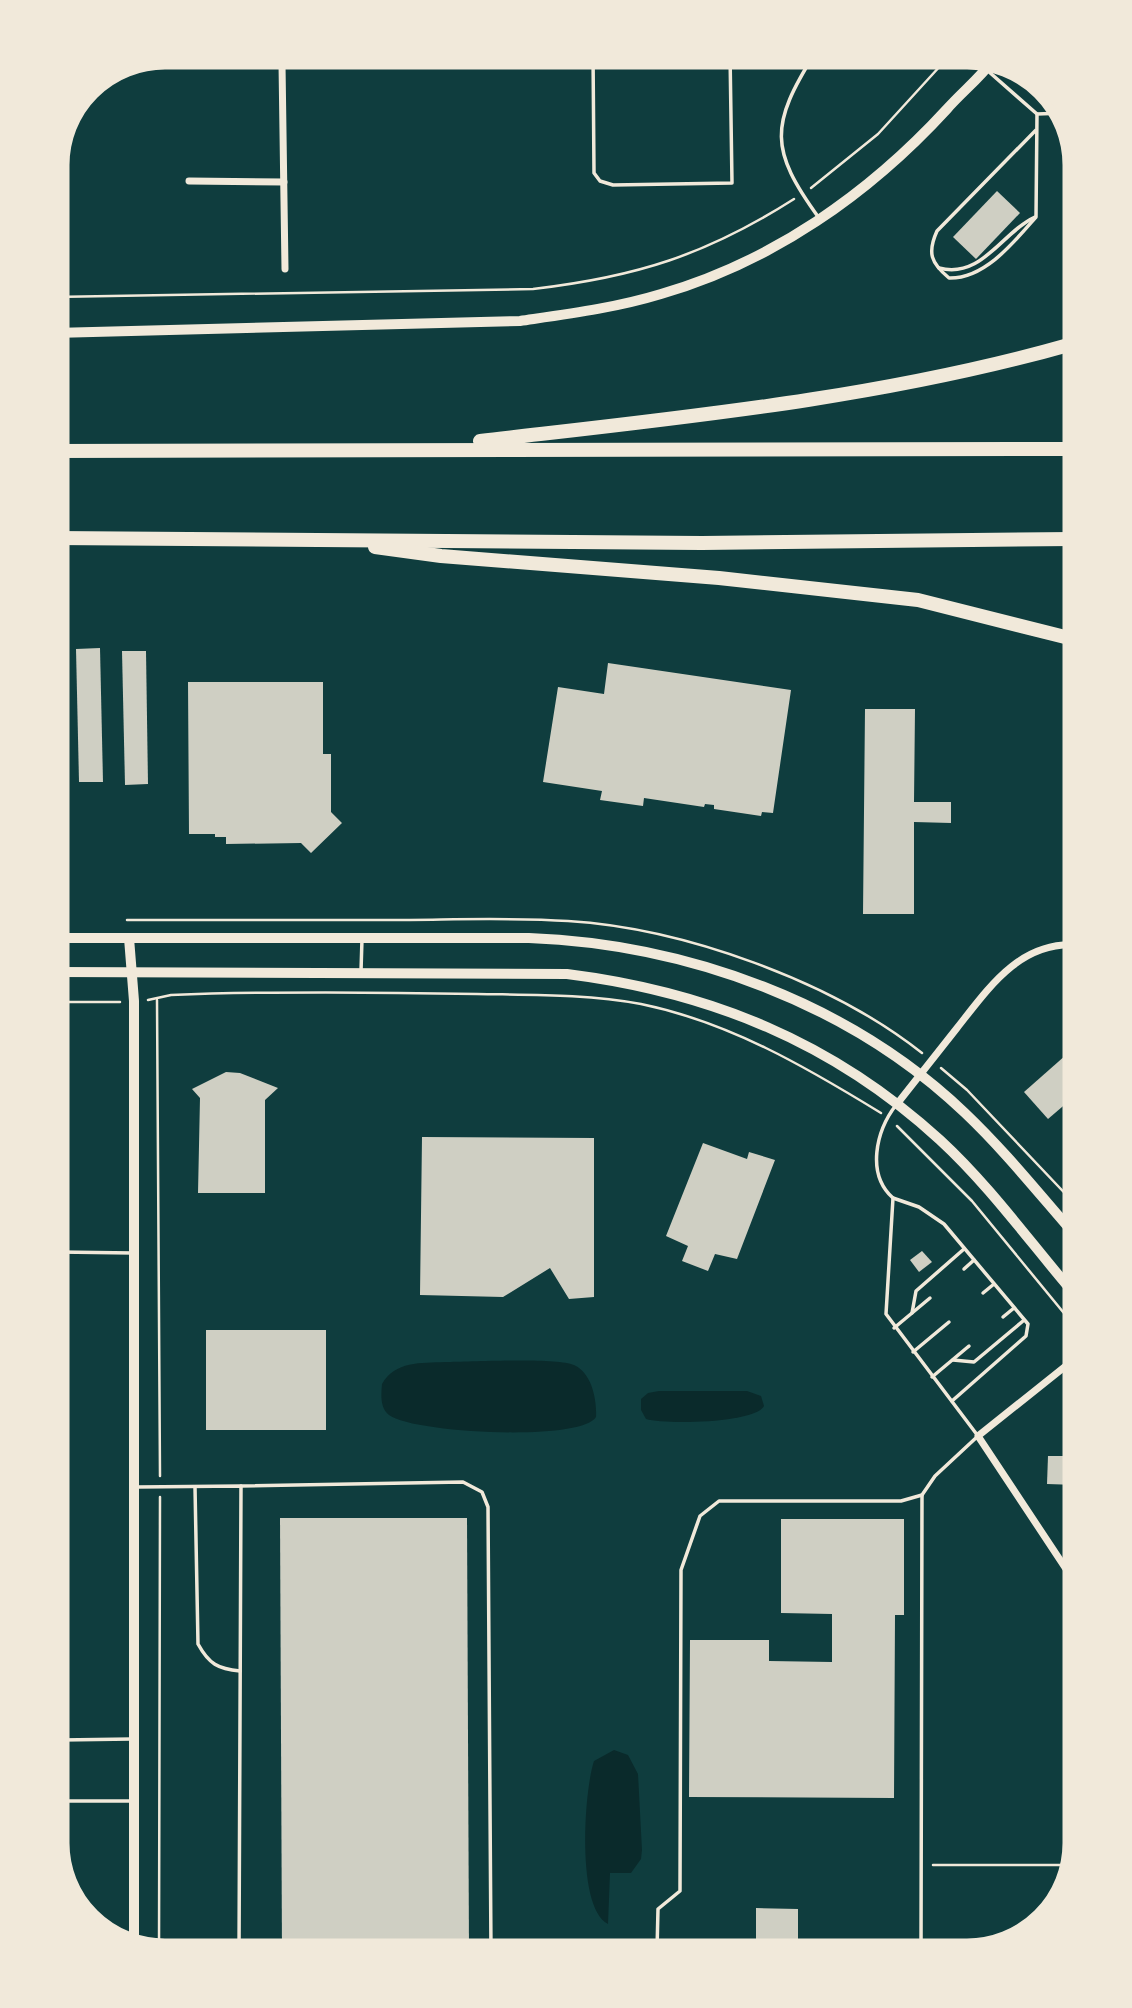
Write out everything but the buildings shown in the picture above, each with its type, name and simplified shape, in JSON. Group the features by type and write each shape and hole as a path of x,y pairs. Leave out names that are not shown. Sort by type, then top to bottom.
{"highway":[{"path":"414,449 732,411 955,374 1067,345"},
{"path":"65,451 1067,449"},
{"path":"65,538 688,542 1067,539"},
{"path":"318,539 441,556 719,579 918,600 1067,637"}],"street":[{"path":"282,65 285,269"},
{"path":"65,333 485,323 582,313 662,294 774,248 821,220 914,145 986,69"},
{"path":"189,181 284,181"},
{"path":"65,938 362,937 573,940 694,962 782,994 873,1044 920,1075 964,1112 1067,1226"},
{"path":"129,938 132,971 135,1487 134,1938"},
{"path":"897,1104 991,985 1013,964 1047,947 1067,946"},
{"path":"65,972 361,971 567,974 675,993 769,1025 856,1074 897,1104 940,1140 975,1175 1067,1285"},
{"path":"1067,1365 978,1436 1067,1570"}],"lane":[{"path":"593,65 594,173 600,181 613,185 732,183 730,65"},
{"path":"807,65 791,91 781,127 785,159 802,194 821,220"},
{"path":"986,69 1037,114 1053,113"},
{"path":"1036,130 937,231 930,247 932,262 949,278 967,276 999,255 1036,217 1037,114"},
{"path":"937,268 962,270 980,262 1016,226 1036,217"},
{"path":"361,971 362,937"},
{"path":"897,1104 887,1117 878,1144 877,1177 881,1188 893,1198 919,1207 944,1224 1027,1324 1026,1336 952,1402"},
{"path":"893,1198 885,1303 894,1328 978,1436 935,1476 922,1495 921,1943"},
{"path":"912,1313 916,1291 964,1249"},
{"path":"65,1252 133,1253"},
{"path":"964,1269 974,1260"},
{"path":"983,1293 994,1284"},
{"path":"894,1328 930,1298"},
{"path":"1003,1317 1014,1308"},
{"path":"953,1360 974,1362 1024,1320"},
{"path":"913,1352 949,1322"},
{"path":"932,1377 969,1346"},
{"path":"135,1487 463,1482 482,1492 488,1507 491,1943"},
{"path":"239,1943 241,1486"},
{"path":"195,1487 198,1644 205,1657 218,1669 240,1671"},
{"path":"657,1943 658,1909 680,1891 681,1570 700,1516 719,1501 901,1501 922,1495"},
{"path":"65,1740 134,1738"},
{"path":"65,1801 134,1801"}],"path":[{"path":"65,297 533,289 593,282 654,267 714,246 802,194 878,134 942,65"},
{"path":"157,1000 183,994 425,991 552,995 640,1004 721,1029 813,1071 887,1117 931,1157 972,1201 1067,1317"},
{"path":"65,1002 103,1003"},
{"path":"952,1077 1067,1196"},
{"path":"922,1865 1064,1865"}],"water":[{"path":"427,1363 564,1363 580,1369 589,1380 594,1395 596,1417 584,1425 561,1430 495,1432 404,1421 389,1415 383,1405 382,1384 387,1376 401,1367"},
{"path":"747,1391 761,1396 764,1406 757,1412 728,1419 690,1422 646,1419 641,1410 641,1399 648,1393"},
{"path":"614,1750 628,1755 638,1774 642,1850 641,1859 631,1873 610,1873 608,1924 598,1914 591,1896 585,1848 587,1797 594,1761"}]}
